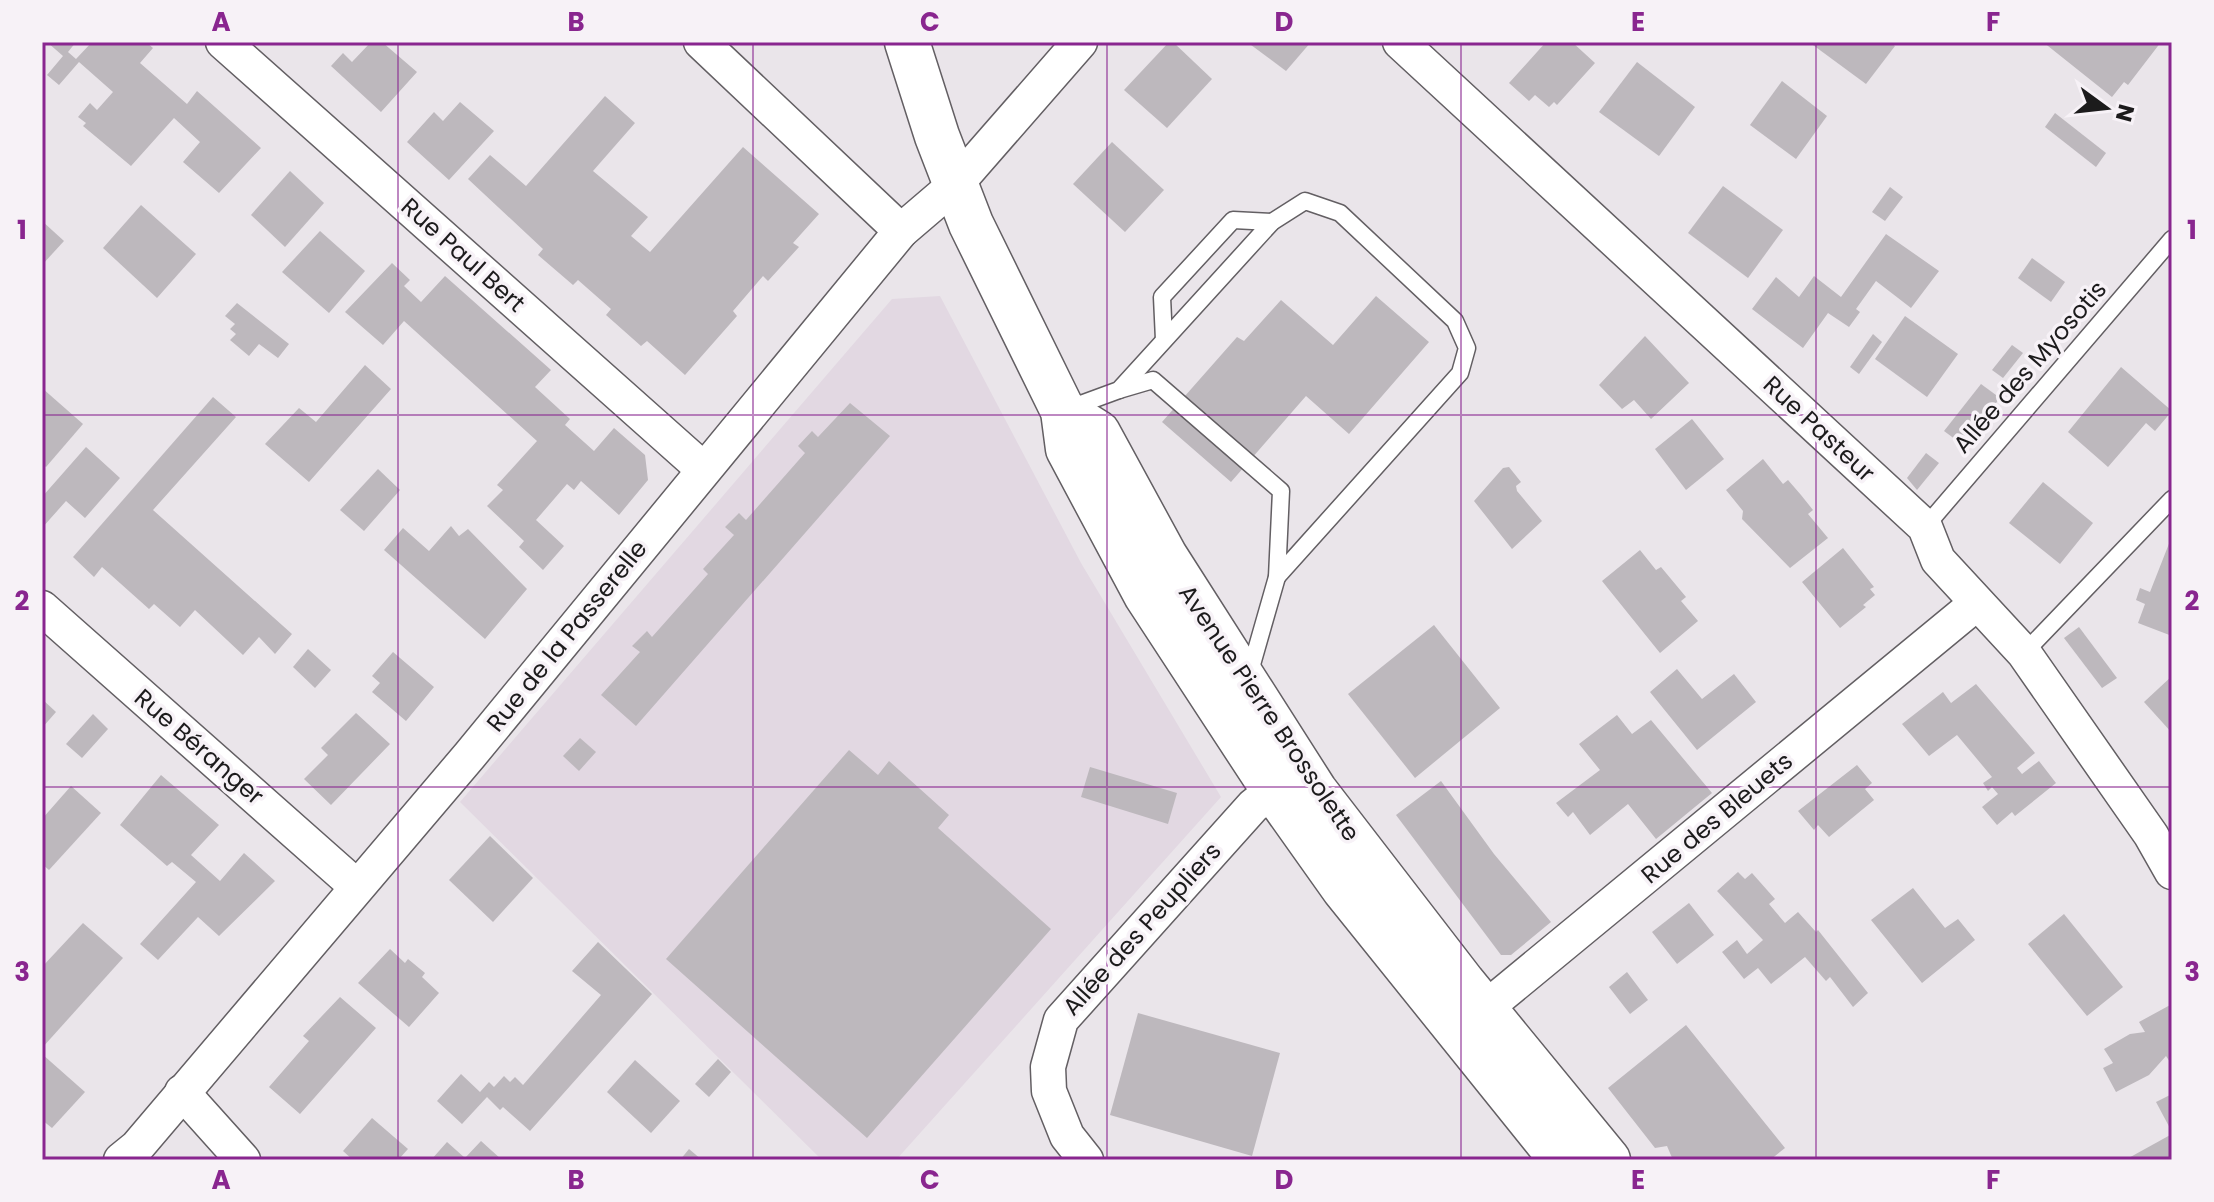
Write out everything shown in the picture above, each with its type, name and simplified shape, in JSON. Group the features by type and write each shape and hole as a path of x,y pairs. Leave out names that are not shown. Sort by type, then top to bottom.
{"main road":[{"path":"907,42 971,224 1063,411"},
{"name":"Avenue Pierre Brossolette","path":"1063,411 1098,433 1165,556 1226,686 1287,779 1344,889 1608,1160"},
{"name":"Avenue Pierre Brossolette","path":"1471,1021 1562,1160"}],"street":[{"name":"Rue Paul Bert","path":"223,42 703,469"},
{"path":"701,42 901,231"},
{"name":"Rue de la Passerelle","path":"121,1160 137,1147 470,755 901,231 956,184 1080,42"},
{"name":"Rue Pasteur","path":"1400,42 1925,527 1938,560 2024,653 2151,835 2172,872"},
{"name":"Rue des Bleuets","path":"1471,1021 1977,603"},
{"name":"Rue Béranger","path":"42,608 356,886"},
{"name":"Allée des Peupliers","path":"1086,1160 1067,1136 1049,1091 1048,1067 1061,1020 1253,806 1287,779"},
{"path":"182,1092 243,1160"}],"lane":[{"path":"1119,390 1272,222 1305,201 1340,213 1455,321 1467,348 1460,373 1277,577"},
{"path":"1164,340 1162,297 1233,220 1272,222"},
{"name":"Allée des Myosotis","path":"1925,527 2172,239"},
{"path":"1063,411 1153,380 1281,491 1277,577 1251,668 1226,686"},
{"path":"2024,653 2172,499"}],"shaded area":[{"path":"940,296 1081,563 1221,797 896,1160 822,1160 460,802 892,299"}],"building":[{"path":"47,42 76,42 68,52 76,59 92,42 146,42 153,48 140,63 187,104 197,91 261,148 219,193 183,162 200,142 174,118 131,166 83,126 86,123 78,117 90,103 97,110 113,92 79,62 59,85 47,75 63,56"},
{"path":"371,42 382,42 417,72 381,112 331,66 343,53 352,62"},
{"path":"1169,42 1173,42 1212,79 1167,128 1124,90"},
{"path":"1247,42 1311,42 1286,71"},
{"path":"1546,42 1572,42 1595,63 1557,105 1554,102 1549,107 1535,95 1529,101 1509,83"},
{"path":"1815,42 1890,42 1895,46 1866,84 1813,45"},
{"path":"2043,42 2161,42 2128,85 2124,82 2112,97"},
{"path":"1637,62 1695,107 1659,156 1599,112"},
{"path":"1782,81 1827,116 1796,159 1750,125"},
{"path":"605,96 635,123 593,171 648,217 631,236 650,252 743,147 819,214 793,243 799,247 768,281 763,276 733,311 737,316 685,375 647,341 641,346 606,315 611,309 578,280 573,285 538,255 543,249 468,179 490,155 526,186"},
{"path":"460,102 494,131 449,180 407,142 434,112 443,121"},
{"path":"2055,113 2106,153 2096,167 2045,127"},
{"path":"1112,142 1164,190 1125,232 1073,184"},
{"path":"290,171 324,203 285,247 251,215"},
{"path":"1723,186 1783,230 1748,278 1688,233"},
{"path":"1890,187 1903,197 1885,221 1872,212"},
{"path":"141,205 196,254 157,298 103,248"},
{"path":"42,221 64,241 42,265"},
{"path":"320,231 365,271 329,313 282,272"},
{"path":"1886,234 1939,271 1911,308 1876,281 1856,309 1860,312 1849,327 1828,313 1803,348 1752,309 1776,277 1799,297 1814,276 1841,297"},
{"path":"2032,258 2065,282 2051,302 2018,278"},
{"path":"392,263 410,280 404,286 421,302 445,276 551,370 535,387 570,419 565,425 594,451 614,428 645,455 648,480 619,515 581,481 574,490 567,484 536,520 564,546 543,570 519,547 524,541 487,506 503,490 497,485 537,441 404,321 383,345 345,312"},
{"path":"1376,296 1429,342 1349,434 1306,396 1231,482 1162,422 1237,337 1244,341 1281,300 1333,345"},
{"path":"237,303 289,344 278,358 259,344 249,356 230,340 236,334 230,329 235,324 225,316"},
{"path":"1905,316 1958,354 1927,397 1875,359"},
{"path":"1873,334 1882,342 1859,374 1850,367"},
{"path":"1645,336 1689,383 1651,419 1634,400 1622,409 1599,385"},
{"path":"2012,345 2023,353 2003,378 1992,370"},
{"path":"365,365 391,389 309,482 265,444 299,408 316,422"},
{"path":"2121,367 2172,411 2155,431 2146,423 2108,467 2068,432"},
{"path":"1981,384 2000,398 1963,445 1944,431"},
{"path":"42,388 83,424 46,467 42,464"},
{"path":"213,397 236,417 153,510 292,634 275,654 259,637 243,655 195,610 180,627 154,604 149,609 102,567 94,577 73,557"},
{"path":"850,403 890,436 636,726 601,695 640,652 632,646 647,631 652,637 708,574 703,569 734,535 725,527 739,513 746,520 805,453 798,446 812,431 818,437"},
{"path":"1692,419 1724,459 1686,490 1655,449"},
{"path":"86,447 120,478 85,518 66,501 42,528 42,497"},
{"path":"1926,453 1939,463 1917,490 1907,478"},
{"path":"1763,459 1783,484 1788,480 1801,495 1813,510 1808,514 1828,538 1790,568 1742,519 1743,511 1726,490"},
{"path":"1509,467 1521,482 1516,486 1517,491 1542,521 1512,549 1474,501 1503,468"},
{"path":"378,469 400,490 364,531 340,510"},
{"path":"2043,482 2093,523 2060,564 2009,523"},
{"path":"451,526 459,536 468,529 527,589 485,639 384,550 403,528 429,551"},
{"path":"2172,536 2172,636 2138,623 2145,604 2136,600 2140,588 2150,592"},
{"path":"1843,548 1874,587 1870,589 1875,595 1863,605 1866,607 1840,628 1802,582"},
{"path":"1640,550 1656,570 1661,567 1686,597 1681,601 1698,621 1660,653 1602,581"},
{"path":"1434,625 1500,708 1415,778 1348,694"},
{"path":"2079,627 2117,678 2102,688 2064,638"},
{"path":"308,649 331,670 315,688 293,667"},
{"path":"393,652 434,687 406,721 372,692 380,683 372,676"},
{"path":"1677,669 1702,699 1734,674 1756,702 1697,750 1650,692"},
{"path":"2172,676 2172,733 2144,702"},
{"path":"1976,684 2035,753 2017,768 2022,774 2039,761 2056,783 2015,816 2012,812 1997,825 1982,807 1998,794 1992,787 1988,791 1983,783 1992,777 1957,735 1929,756 1902,724 1943,692 1951,703"},
{"path":"42,699 56,712 42,728"},
{"path":"356,713 390,744 331,805 304,779 328,755 321,748"},
{"path":"93,714 108,729 82,758 66,744"},
{"path":"1617,715 1632,734 1651,720 1712,793 1656,839 1628,804 1590,835 1573,812 1568,817 1556,803 1600,770 1579,744"},
{"path":"580,738 596,752 579,771 563,756"},
{"path":"849,750 878,775 889,761 949,815 938,828 1051,929 867,1138 666,959"},
{"path":"1857,765 1872,783 1865,789 1874,800 1829,837 1818,825 1814,830 1798,811"},
{"path":"1090,767 1177,793 1168,824 1081,797"},
{"path":"161,775 219,825 191,855 220,881 244,853 275,881 219,936 198,917 158,960 140,944 196,882 172,862 167,866 120,825"},
{"path":"1441,781 1494,854 1551,922 1511,955 1501,955 1396,815"},
{"path":"71,786 101,813 49,870 42,864 42,819"},
{"path":"490,836 533,878 493,922 449,880"},
{"path":"1738,872 1745,879 1752,873 1775,899 1769,904 1785,923 1798,912 1816,932 1818,930 1868,993 1853,1007 1830,977 1826,981 1805,957 1771,984 1758,968 1744,979 1722,952 1737,940 1747,954 1763,940 1717,891"},
{"path":"1913,888 1945,928 1958,919 1975,940 1922,983 1871,920"},
{"path":"1689,903 1714,935 1677,964 1652,932"},
{"path":"2064,914 2123,987 2087,1016 2028,944"},
{"path":"83,923 123,958 42,1048 42,967"},
{"path":"598,942 652,994 530,1131 487,1097 462,1124 437,1101 461,1074 480,1092 489,1082 494,1087 504,1076 510,1082 515,1077 523,1085 601,995 572,971"},
{"path":"390,949 405,963 408,959 425,973 422,977 439,993 409,1027 358,983"},
{"path":"1627,972 1648,1000 1630,1014 1609,987"},
{"path":"340,997 376,1028 300,1114 269,1087 309,1041 303,1036"},
{"path":"2172,1004 2172,1065 2166,1056 2149,1075 2116,1092 2103,1068 2113,1063 2104,1049 2130,1034 2145,1032 2139,1022"},
{"path":"1138,1013 1280,1053 1252,1156 1110,1115"},
{"path":"1686,1025 1785,1148 1770,1160 1673,1160 1667,1146 1655,1148 1608,1088"},
{"path":"42,1054 85,1092 52,1128 42,1120"},
{"path":"718,1059 731,1072 709,1097 695,1084"},
{"path":"635,1060 680,1101 651,1133 607,1092"},
{"path":"2172,1094 2172,1132 2156,1102"},
{"path":"372,1118 408,1149 398,1160 353,1160 343,1151"},
{"path":"2172,1134 2172,1160 2125,1160"},
{"path":"481,1141 502,1160 431,1160 447,1142 465,1158"},
{"path":"689,1149 702,1160 680,1160"}]}
